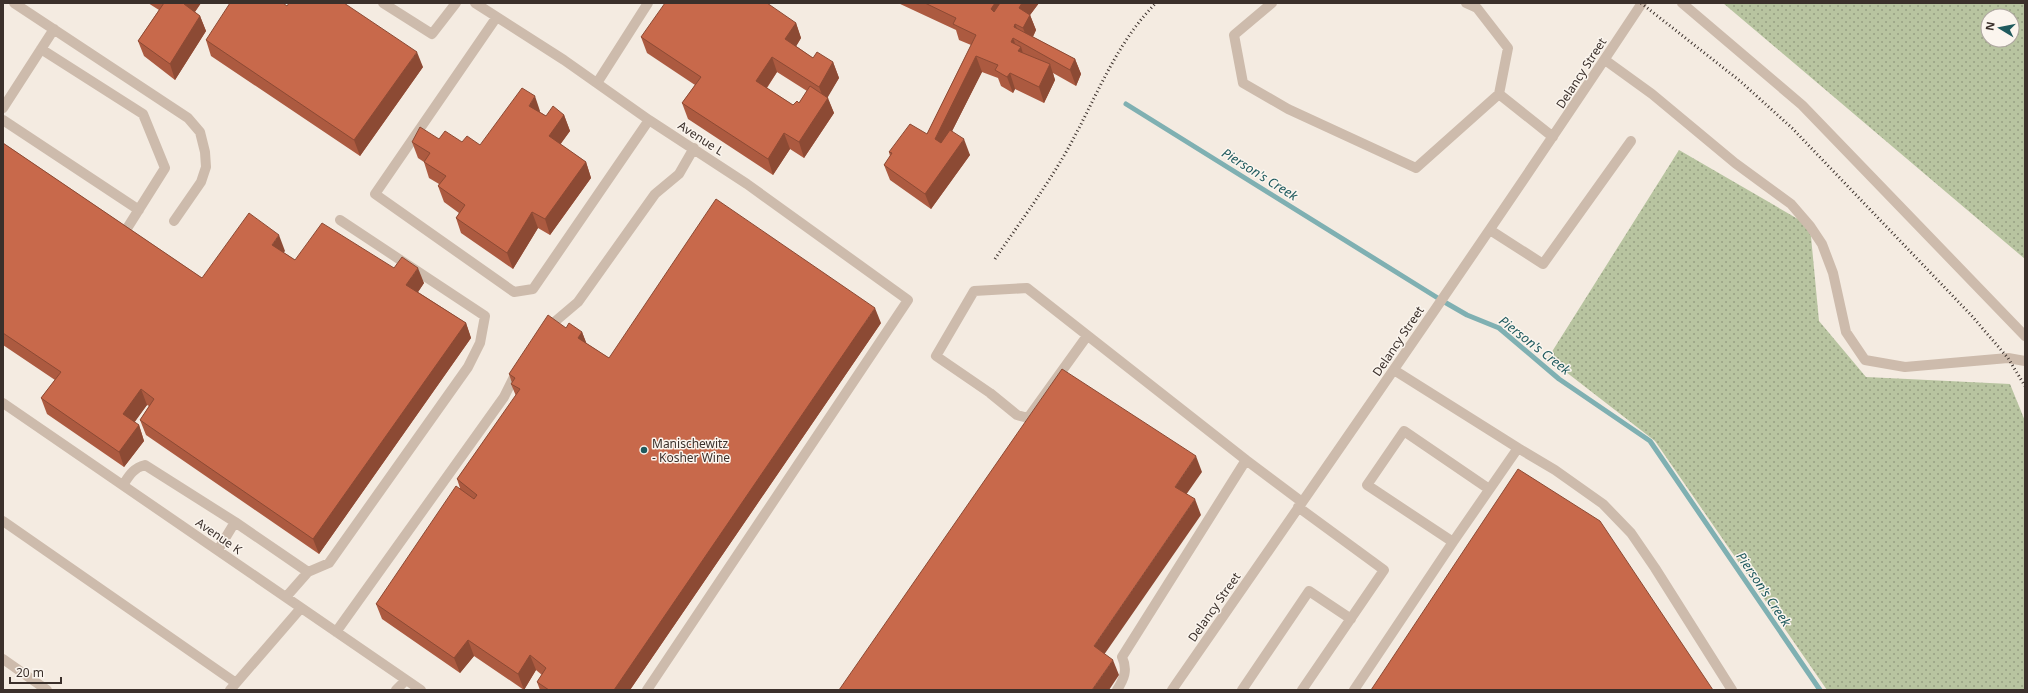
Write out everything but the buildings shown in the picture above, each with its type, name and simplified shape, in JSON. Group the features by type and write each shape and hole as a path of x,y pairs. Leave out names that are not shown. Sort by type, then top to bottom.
{"street":[{"path":"14,3 188,118 200,132 206,152 206,167 201,182 174,221"},
{"path":"383,3 432,34 456,3"},
{"name":"Avenue L","path":"476,3 496,18 564,60 649,120 694,148 908,300 647,690"},
{"path":"597,83 648,3"},
{"path":"1272,3 1234,35 1242,83 1288,109 1416,168 1499,94 1508,48 1477,8 1466,3"},
{"name":"Delancy Street","path":"1172,690 1490,230 1642,3"},
{"path":"1682,3 1802,105 2025,336"},
{"path":"496,18 375,194 514,292 533,289 649,120"},
{"path":"3,108 54,29"},
{"path":"41,49 143,114 165,168 126,230"},
{"path":"1605,60 1652,94 1735,163 1791,204 1810,226 1822,244 1833,274 1846,332 1865,360 1905,367 2008,358 2025,361"},
{"path":"1499,94 1553,137"},
{"path":"3,120 139,210"},
{"path":"1490,230 1543,264 1631,141"},
{"path":"541,336 545,330 578,302 655,194 679,174 694,148"},
{"path":"286,597 308,572 329,563 468,367 480,343 485,316 340,220"},
{"path":"1087,336 1028,418 1017,415 990,393 936,356 974,291 1027,288 1384,570 1302,690"},
{"path":"336,632 504,397 514,374 523,362"},
{"path":"1394,370 1555,470 1603,504 1631,533 1655,568 1732,690"},
{"name":"Avenue K","path":"3,403 421,690"},
{"path":"1453,542 1367,485 1404,431 1489,488"},
{"path":"1354,690 1489,488 1518,448"},
{"path":"1117,690 1124,680 1126,665 1122,657 1246,460"},
{"path":"123,485 132,471 138,466 145,465 235,522 308,572"},
{"path":"3,521 233,687 301,608"},
{"path":"218,550 235,522"},
{"path":"1242,690 1308,591 1350,618"},
{"path":"3,659 46,690"},
{"path":"396,690 406,680"}],"green space":[{"path":"1723,3 2025,3 2025,259"},
{"path":"1679,150 1810,226 1819,321 1866,377 2010,384 2025,421 2025,690 1827,690 1655,441 1548,358"}],"waterway":[{"name":"Pierson's Creek","path":"1126,104 1441,300 1467,315 1499,328 1559,379 1650,441 1820,690"}],"railway":[{"path":"995,259 1043,189 1070,145 1108,71 1129,35 1156,3"},
{"path":"1641,3 1740,81 1792,128 1971,315 2008,358 2025,386"}],"place":[{"name":"Manischewitz - Kosher Wine","path":"644,450"}]}
